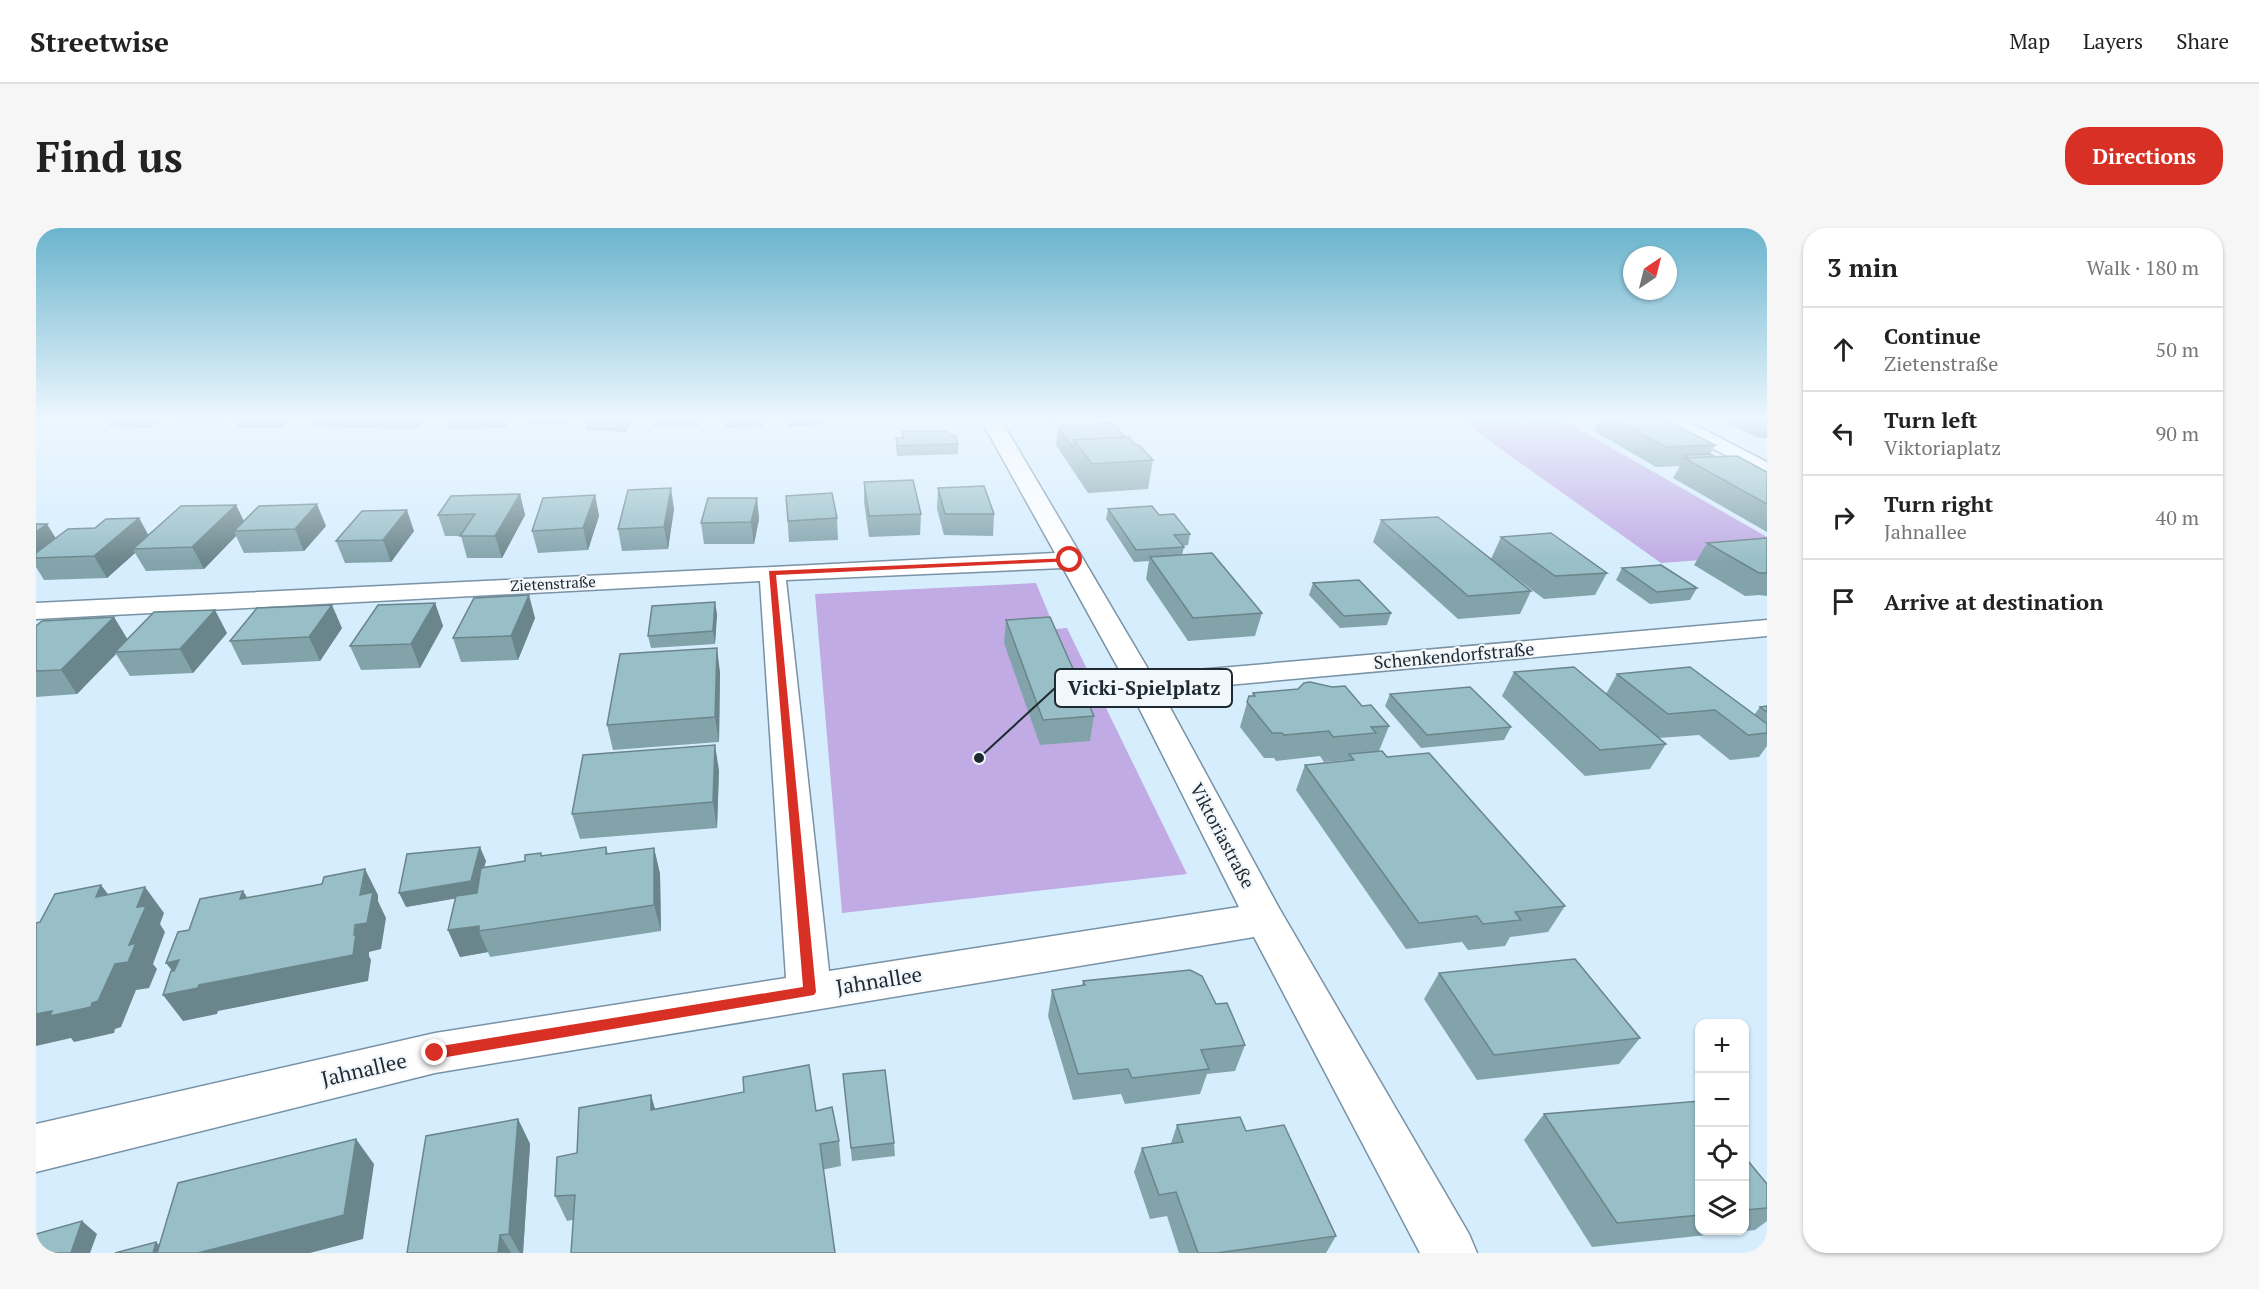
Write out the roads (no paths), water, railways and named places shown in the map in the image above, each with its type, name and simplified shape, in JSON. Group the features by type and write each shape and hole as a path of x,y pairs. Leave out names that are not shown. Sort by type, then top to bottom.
{"street":[{"name":"Viktoriastraße","path":"1018,468 1142,684 1265,920 1450,1253"},
{"name":"Zietenstraße","path":"36,611 1070,560"},
{"path":"772,573 809,992"},
{"name":"Schenkendorfstraße","path":"1142,684 1767,628"},
{"name":"Jahnallee","path":"36,1148 435,1053 1265,920"}],"place":[{"name":"Vicki-Spielplatz","path":"979,758"}]}
